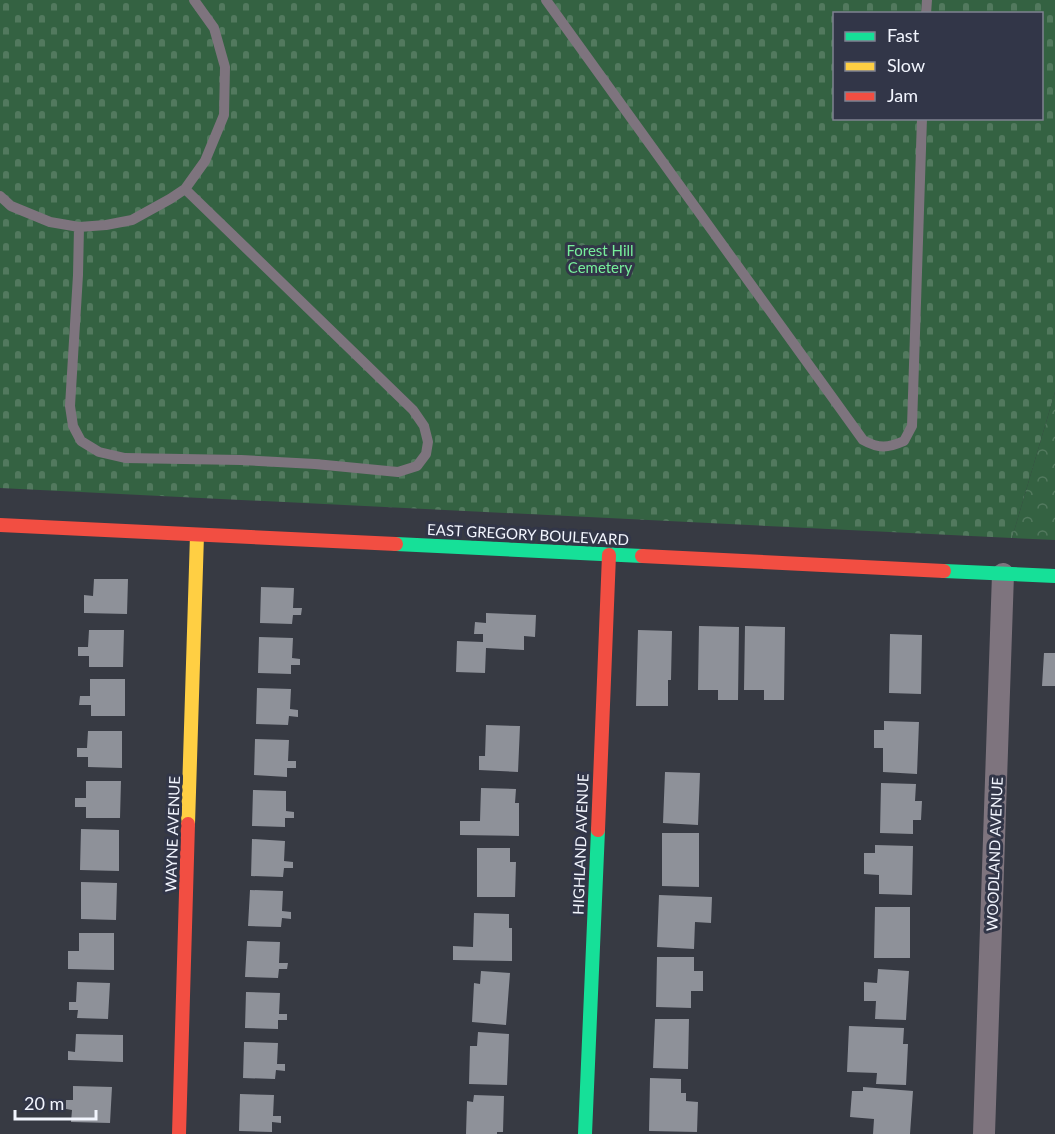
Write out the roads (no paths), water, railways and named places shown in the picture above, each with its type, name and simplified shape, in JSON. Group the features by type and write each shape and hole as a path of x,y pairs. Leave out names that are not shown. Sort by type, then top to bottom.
{"street":[{"name":"EAST GREGORY BOULEVARD","path":"0,525 1055,576"},
{"name":"WAYNE AVENUE","path":"179,1134 197,535"},
{"name":"HIGHLAND AVENUE","path":"585,1134 609,555"},
{"name":"WOODLAND AVENUE","path":"984,1134 1004,574"}],"lane":[{"path":"0,196 12,206 50,222 78,227 132,220 171,199 184,189 205,161 224,115 225,67 214,28 194,0"},
{"path":"546,0 863,440 873,446 891,447 904,441 912,426 922,120"},
{"path":"78,227 78,275 70,406 73,426 81,441 99,452 124,458 241,460 398,472 417,466 426,454 428,442 424,426 413,410 184,189"}],"park label":[{"name":"Forest Hill Cemetery","path":"600,258"}]}
